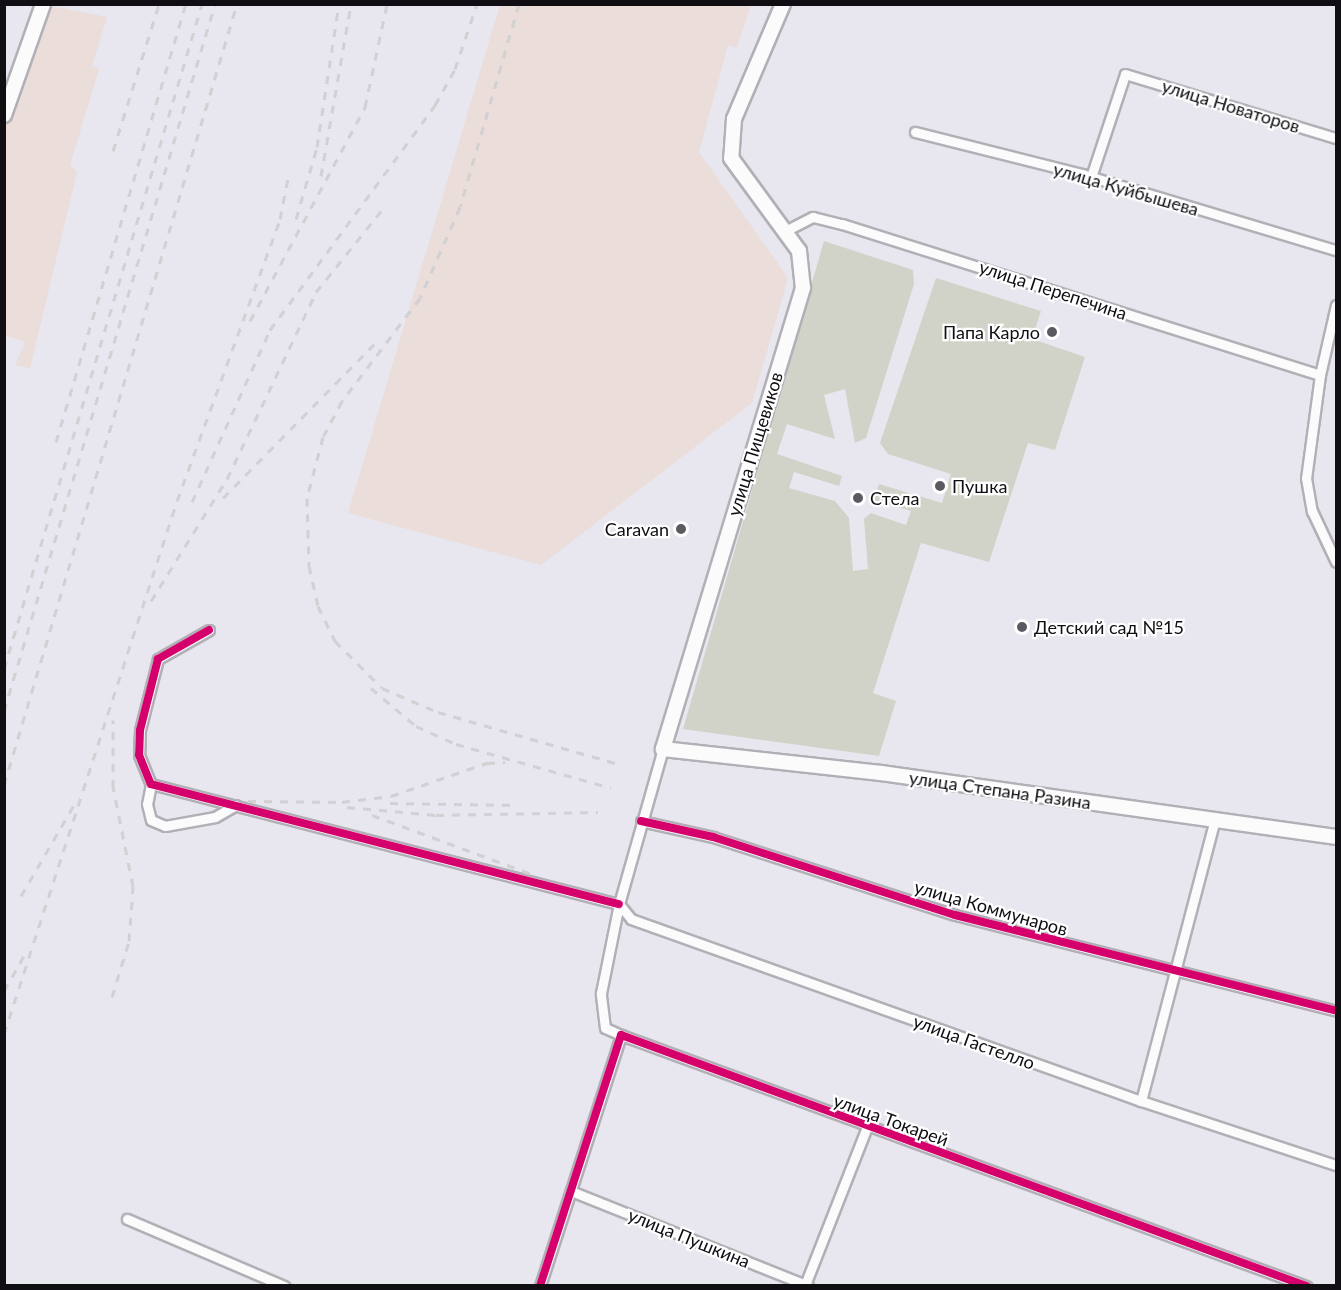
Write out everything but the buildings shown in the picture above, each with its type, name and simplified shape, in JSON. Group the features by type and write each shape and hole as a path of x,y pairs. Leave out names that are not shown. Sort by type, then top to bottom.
{"main road":[{"path":"4,115 9,87 43,4"},
{"name":"улица Пищевиков","path":"663,749 803,288 804,269 787,230 731,158 734,119 783,4"},
{"name":"улица Степана Разина","path":"663,749 881,772 1214,822 1336,837"}],"street":[{"name":"улица Новаторов","path":"1091,177 1125,74 1336,138"},
{"name":"улица Куйбышева","path":"915,132 1091,177 1336,250"},
{"name":"улица Перепечина","path":"787,230 813,217 842,224 1320,375"},
{"path":"1336,305 1320,375 1306,478 1312,512 1336,562"},
{"path":"209,630 158,659 140,730 139,756 151,784 147,804 151,820 165,826 215,818 236,805"},
{"name":"улица Пищевиков","path":"621,1035 605,1028 601,993 619,904 663,749"},
{"path":"151,784 619,904"},
{"name":"улица Коммунаров","path":"641,821 713,837 955,915 1177,975 1336,1011"},
{"path":"1141,1101 1177,975 1214,822"},
{"name":"улица Гастелло","path":"619,904 631,919 1141,1101 1336,1165"},
{"path":"540,1286 621,1035"},
{"name":"улица Токарей","path":"621,1035 866,1129 1303,1285"},
{"path":"806,1285 866,1129"},
{"name":"улица Пушкина","path":"571,1191 806,1285"},
{"path":"127,1219 284,1286"}],"shaded area":[{"path":"46,5 107,17 92,66 99,69 70,165 77,172 30,368 15,365 25,342 5,335 5,124"},
{"path":"500,5 751,5 737,48 728,45 699,152 788,278 752,403 541,565 348,513"},
{"path":"824,241 913,270 914,284 866,438 855,443 845,389 824,395 835,439 787,424 777,454 842,476 839,486 794,472 789,488 835,501 849,518 853,571 868,569 864,519 871,513 906,525 911,511 874,500 879,484 942,503 951,474 888,454 880,443 936,278 1041,311 1032,339 1085,357 1055,450 1028,443 989,562 921,543 873,693 896,701 879,756 683,729"}],"railway":[{"path":"113,151 159,4"},
{"path":"56,442 186,4"},
{"path":"4,669 202,4"},
{"path":"4,711 215,4"},
{"path":"4,785 237,4"},
{"path":"296,219 317,147 339,4"},
{"path":"321,176 351,4"},
{"path":"250,321 365,107 387,4"},
{"path":"192,502 270,330 435,105 455,69 477,4"},
{"path":"519,4 460,207 420,298 342,401 323,437 307,498 309,566 318,606 335,641 382,688 438,712 615,763"},
{"path":"4,1034 177,501 280,219 289,173"},
{"path":"151,601 227,479 316,292 382,210"},
{"path":"223,498 380,338"},
{"path":"371,688 416,726 456,744 611,788"},
{"path":"112,997 129,941 133,886 113,787 113,720"},
{"path":"248,801 342,802 391,796 487,763 505,762"},
{"path":"390,803 516,805"},
{"path":"21,896 74,805"},
{"path":"347,807 436,815 598,812"},
{"path":"372,815 534,875"},
{"path":"4,991 25,954"}],"cycle path":[{"path":"209,630 158,659 140,730 139,755 151,784 619,904"},
{"path":"641,821 713,837 955,915 1336,1011"},
{"path":"540,1286 621,1035 1306,1286"}],"place":[{"name":"Папа Карло","path":"1052,332"},
{"name":"Пушка","path":"940,486"},
{"name":"Стела","path":"858,498"},
{"name":"Caravan","path":"681,529"},
{"name":"Детский сад №15","path":"1022,627"}]}
